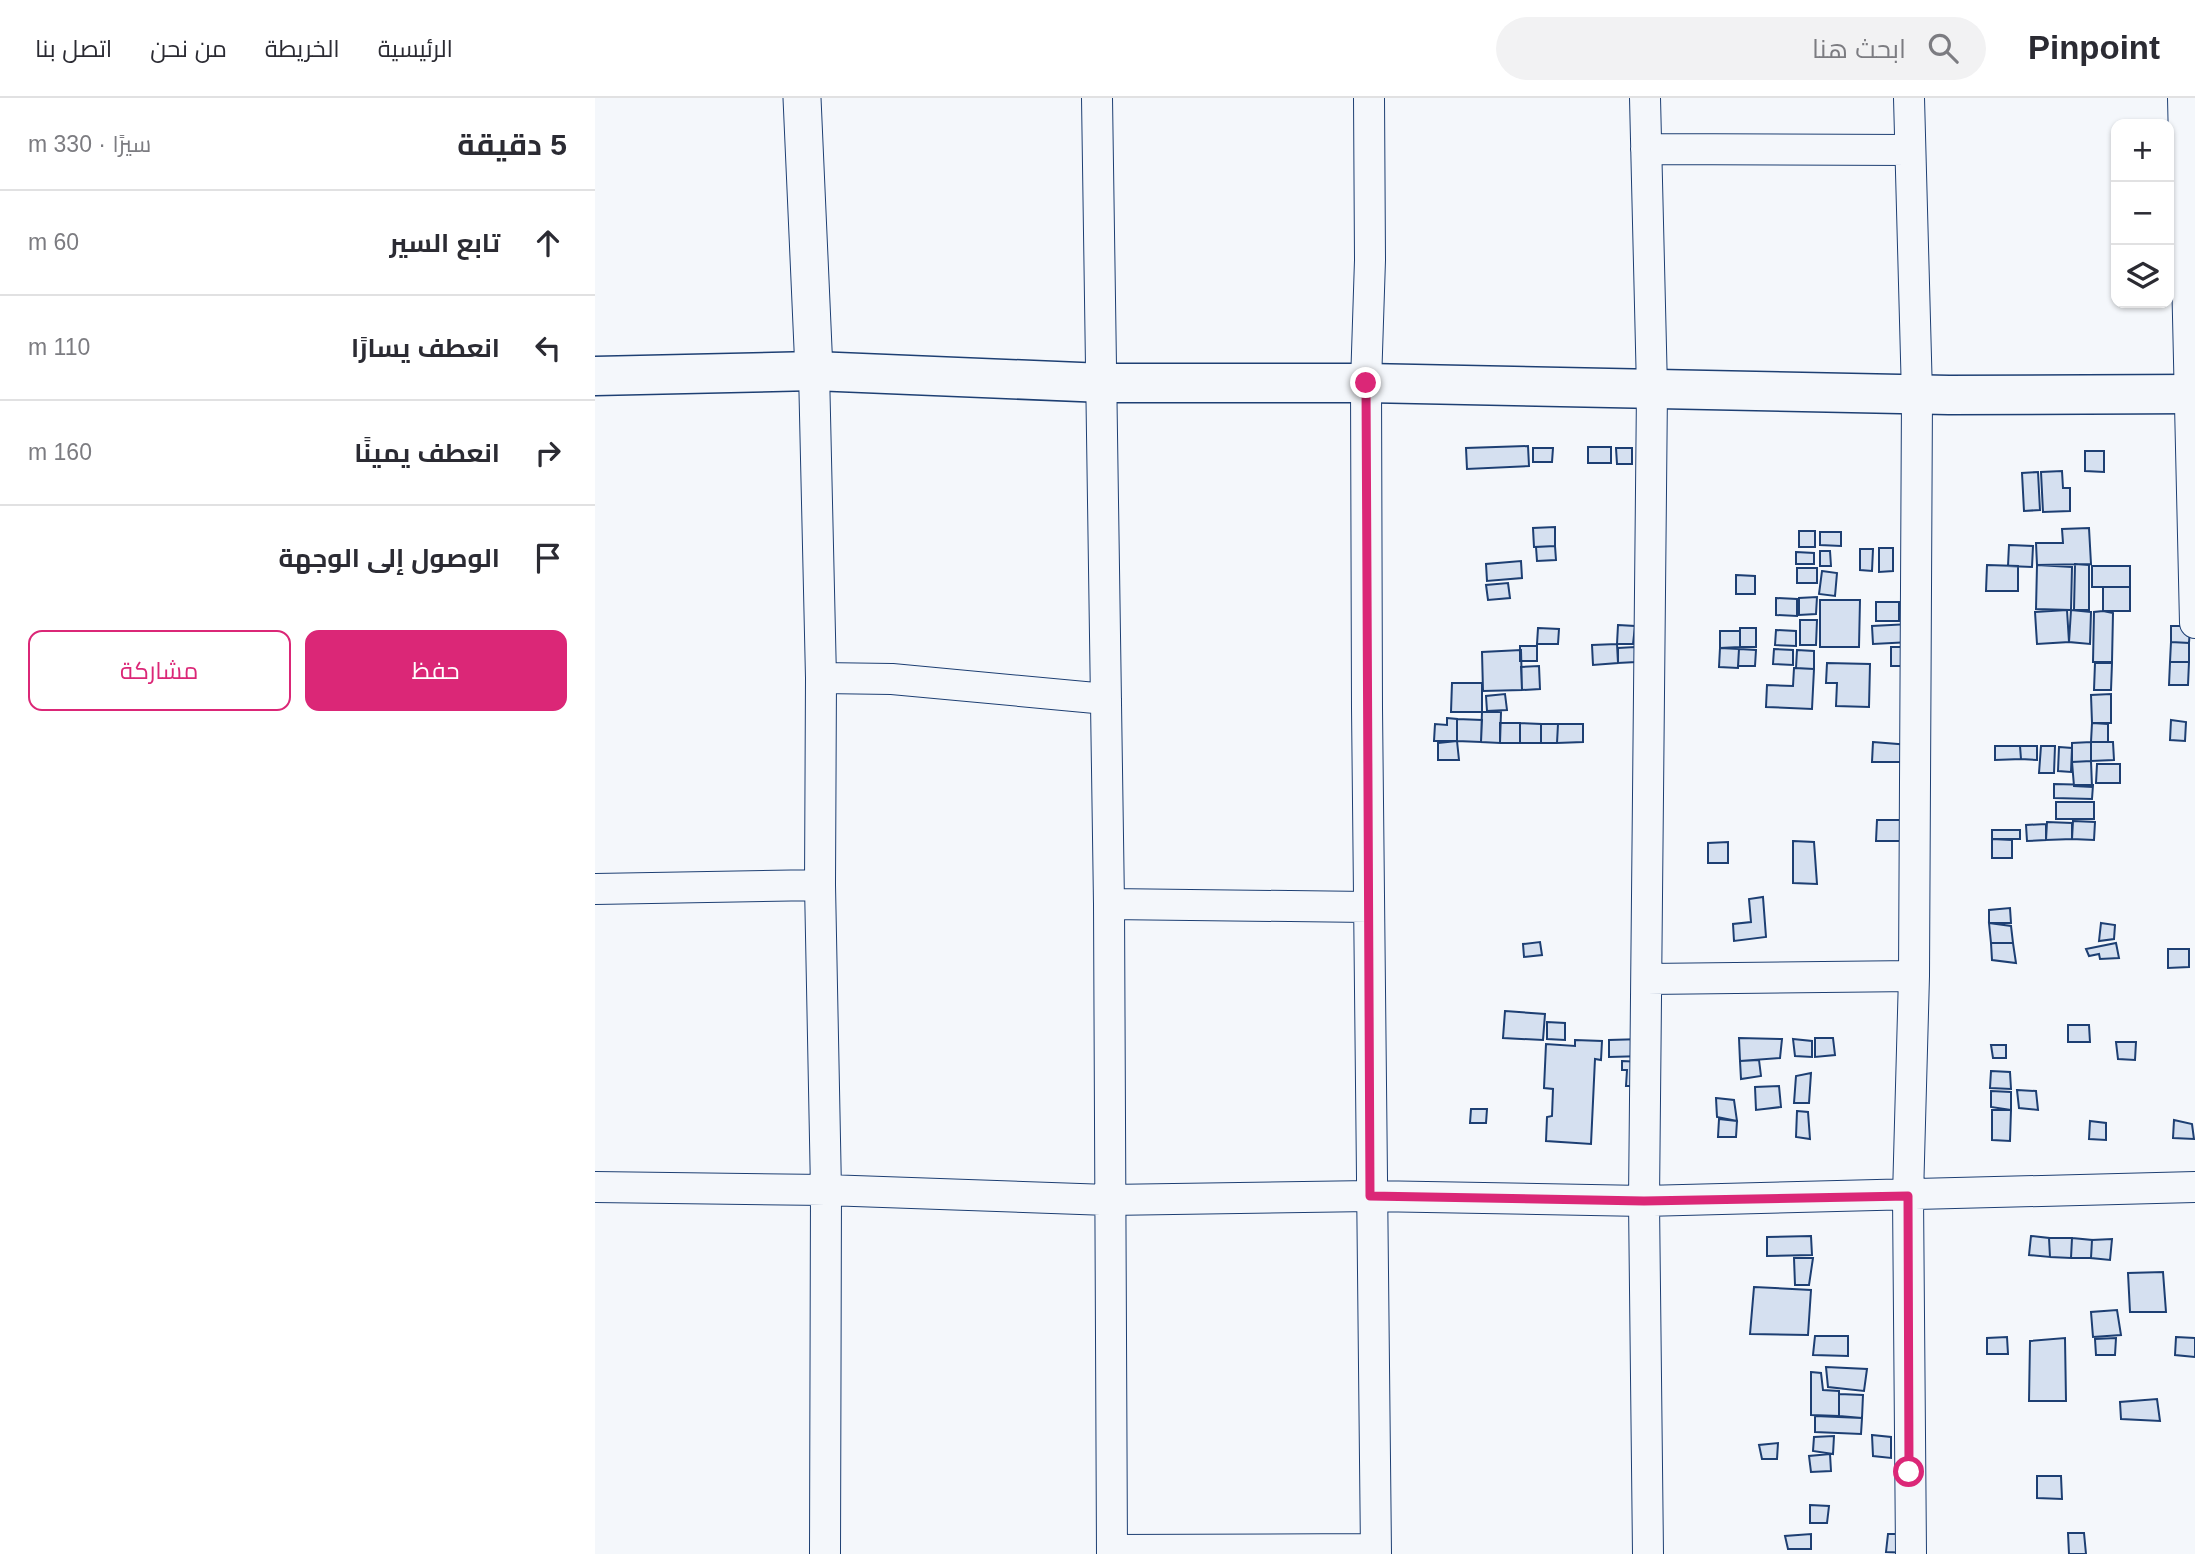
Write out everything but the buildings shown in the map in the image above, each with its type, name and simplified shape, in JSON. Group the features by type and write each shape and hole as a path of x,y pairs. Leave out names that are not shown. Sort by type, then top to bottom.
{"main road":[{"path":"595,376 814,370 1104,383 1366,383 1917,395 2191,394"}],"street":[{"path":"802,98 814,370 821,678 820,885 826,1190 825,1554"},
{"path":"1097,98 1104,383 1112,1552 1376,1551 1368,907 1366,383 1370,260 1369,98"},
{"path":"1645,98 1652,389 1644,1201 1648,1554"},
{"path":"1909,98 1917,395 1914,976 1908,1196 1911,1554"},
{"path":"2183,98 2195,623"},
{"path":"1646,149 1910,150"},
{"path":"821,678 891,679 1106,699"},
{"path":"595,889 820,885"},
{"path":"1109,904 1368,907"},
{"path":"1647,979 1914,976"},
{"path":"595,1187 826,1190 1108,1200 1370,1196 1644,1201 2195,1187"}],"route":[{"path":"1366,383 1370,1196 1644,1201 1908,1196 1909,1472"}]}
